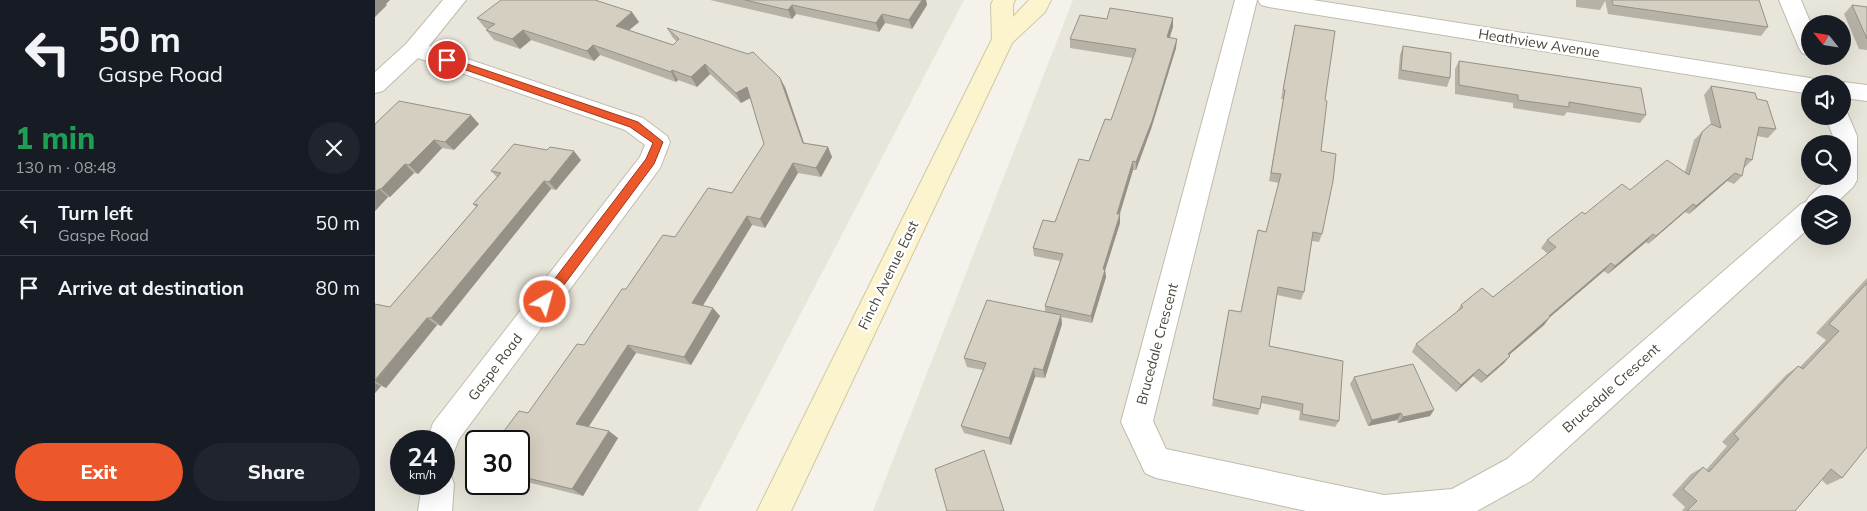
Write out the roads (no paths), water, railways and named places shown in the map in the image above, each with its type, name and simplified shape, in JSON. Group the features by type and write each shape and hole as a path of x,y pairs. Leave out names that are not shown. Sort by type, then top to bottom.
{"main road":[{"name":"Finch Avenue East","path":"1003,39 1002,5 1004,0"},
{"name":"Finch Avenue East","path":"774,511 1003,39 1037,7 1040,0"}],"street":[{"path":"375,85 414,49 455,0"},
{"name":"Brucedale Crescent","path":"1246,0 1137,422 1156,462 1382,511"},
{"name":"Heathview Avenue","path":"1269,0 1801,85"},
{"path":"1790,0 1801,26"},
{"name":"Gaspe Road","path":"414,49 634,124 658,142 651,161 447,430"},
{"path":"1851,91 1867,94"},
{"path":"1828,195 1844,180 1845,136 1841,125"},
{"name":"Brucedale Crescent","path":"1386,511 1455,505 1519,470 1801,219"},
{"path":"435,511 437,495"}]}
